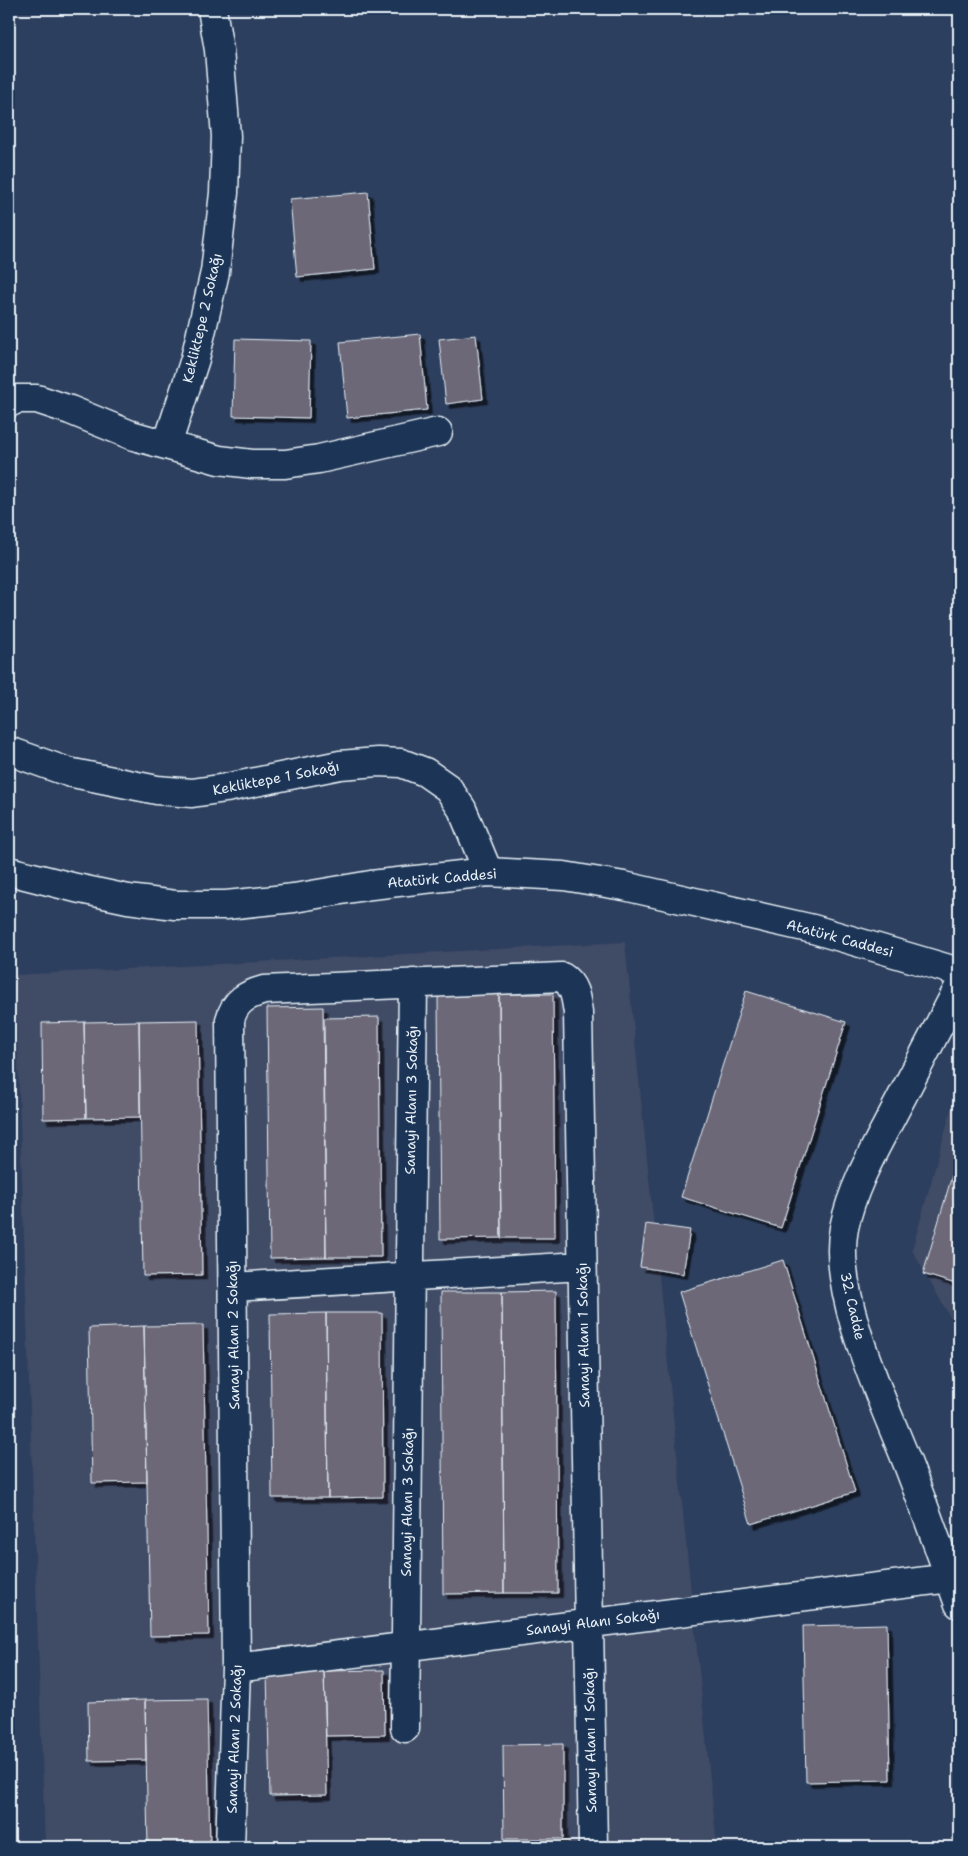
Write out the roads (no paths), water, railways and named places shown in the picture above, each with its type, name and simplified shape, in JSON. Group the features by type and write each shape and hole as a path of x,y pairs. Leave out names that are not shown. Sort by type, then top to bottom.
{"street":[{"name":"Kekliktepe 2 Sokağı","path":"167,446 194,359 215,272 224,193 226,136 219,50 212,9"},
{"path":"9,403 17,399 37,399 70,410 131,435 167,446 220,460 252,464 285,464 319,459 438,432"},
{"name":"Kekliktepe 1 Sokağı","path":"9,751 68,772 157,790 192,793 340,765 378,762 402,763 425,772 448,788 462,809 488,872"},
{"name":"Atatürk Caddesi","path":"9,871 119,898 175,906 226,905 284,899 371,885 488,872 564,876 624,886 813,929 959,972"},
{"name":"Sanayi Alanı 1 Sokağı","path":"413,984 562,977 568,981 572,988 578,1013 593,1847"},
{"name":"Sanayi Alanı 3 Sokağı","path":"404,1728 413,984"},
{"name":"Sanayi Alanı 2 Sokağı","path":"230,1847 236,1668 230,1030 232,1010 240,1000 249,994 264,990 413,984"},
{"name":"32. Cadde","path":"959,986 876,1147 853,1197 844,1229 842,1258 845,1285 853,1318 959,1604"},
{"path":"232,1287 582,1266"},
{"name":"Sanayi Alanı Sokağı","path":"236,1668 950,1578"}]}
